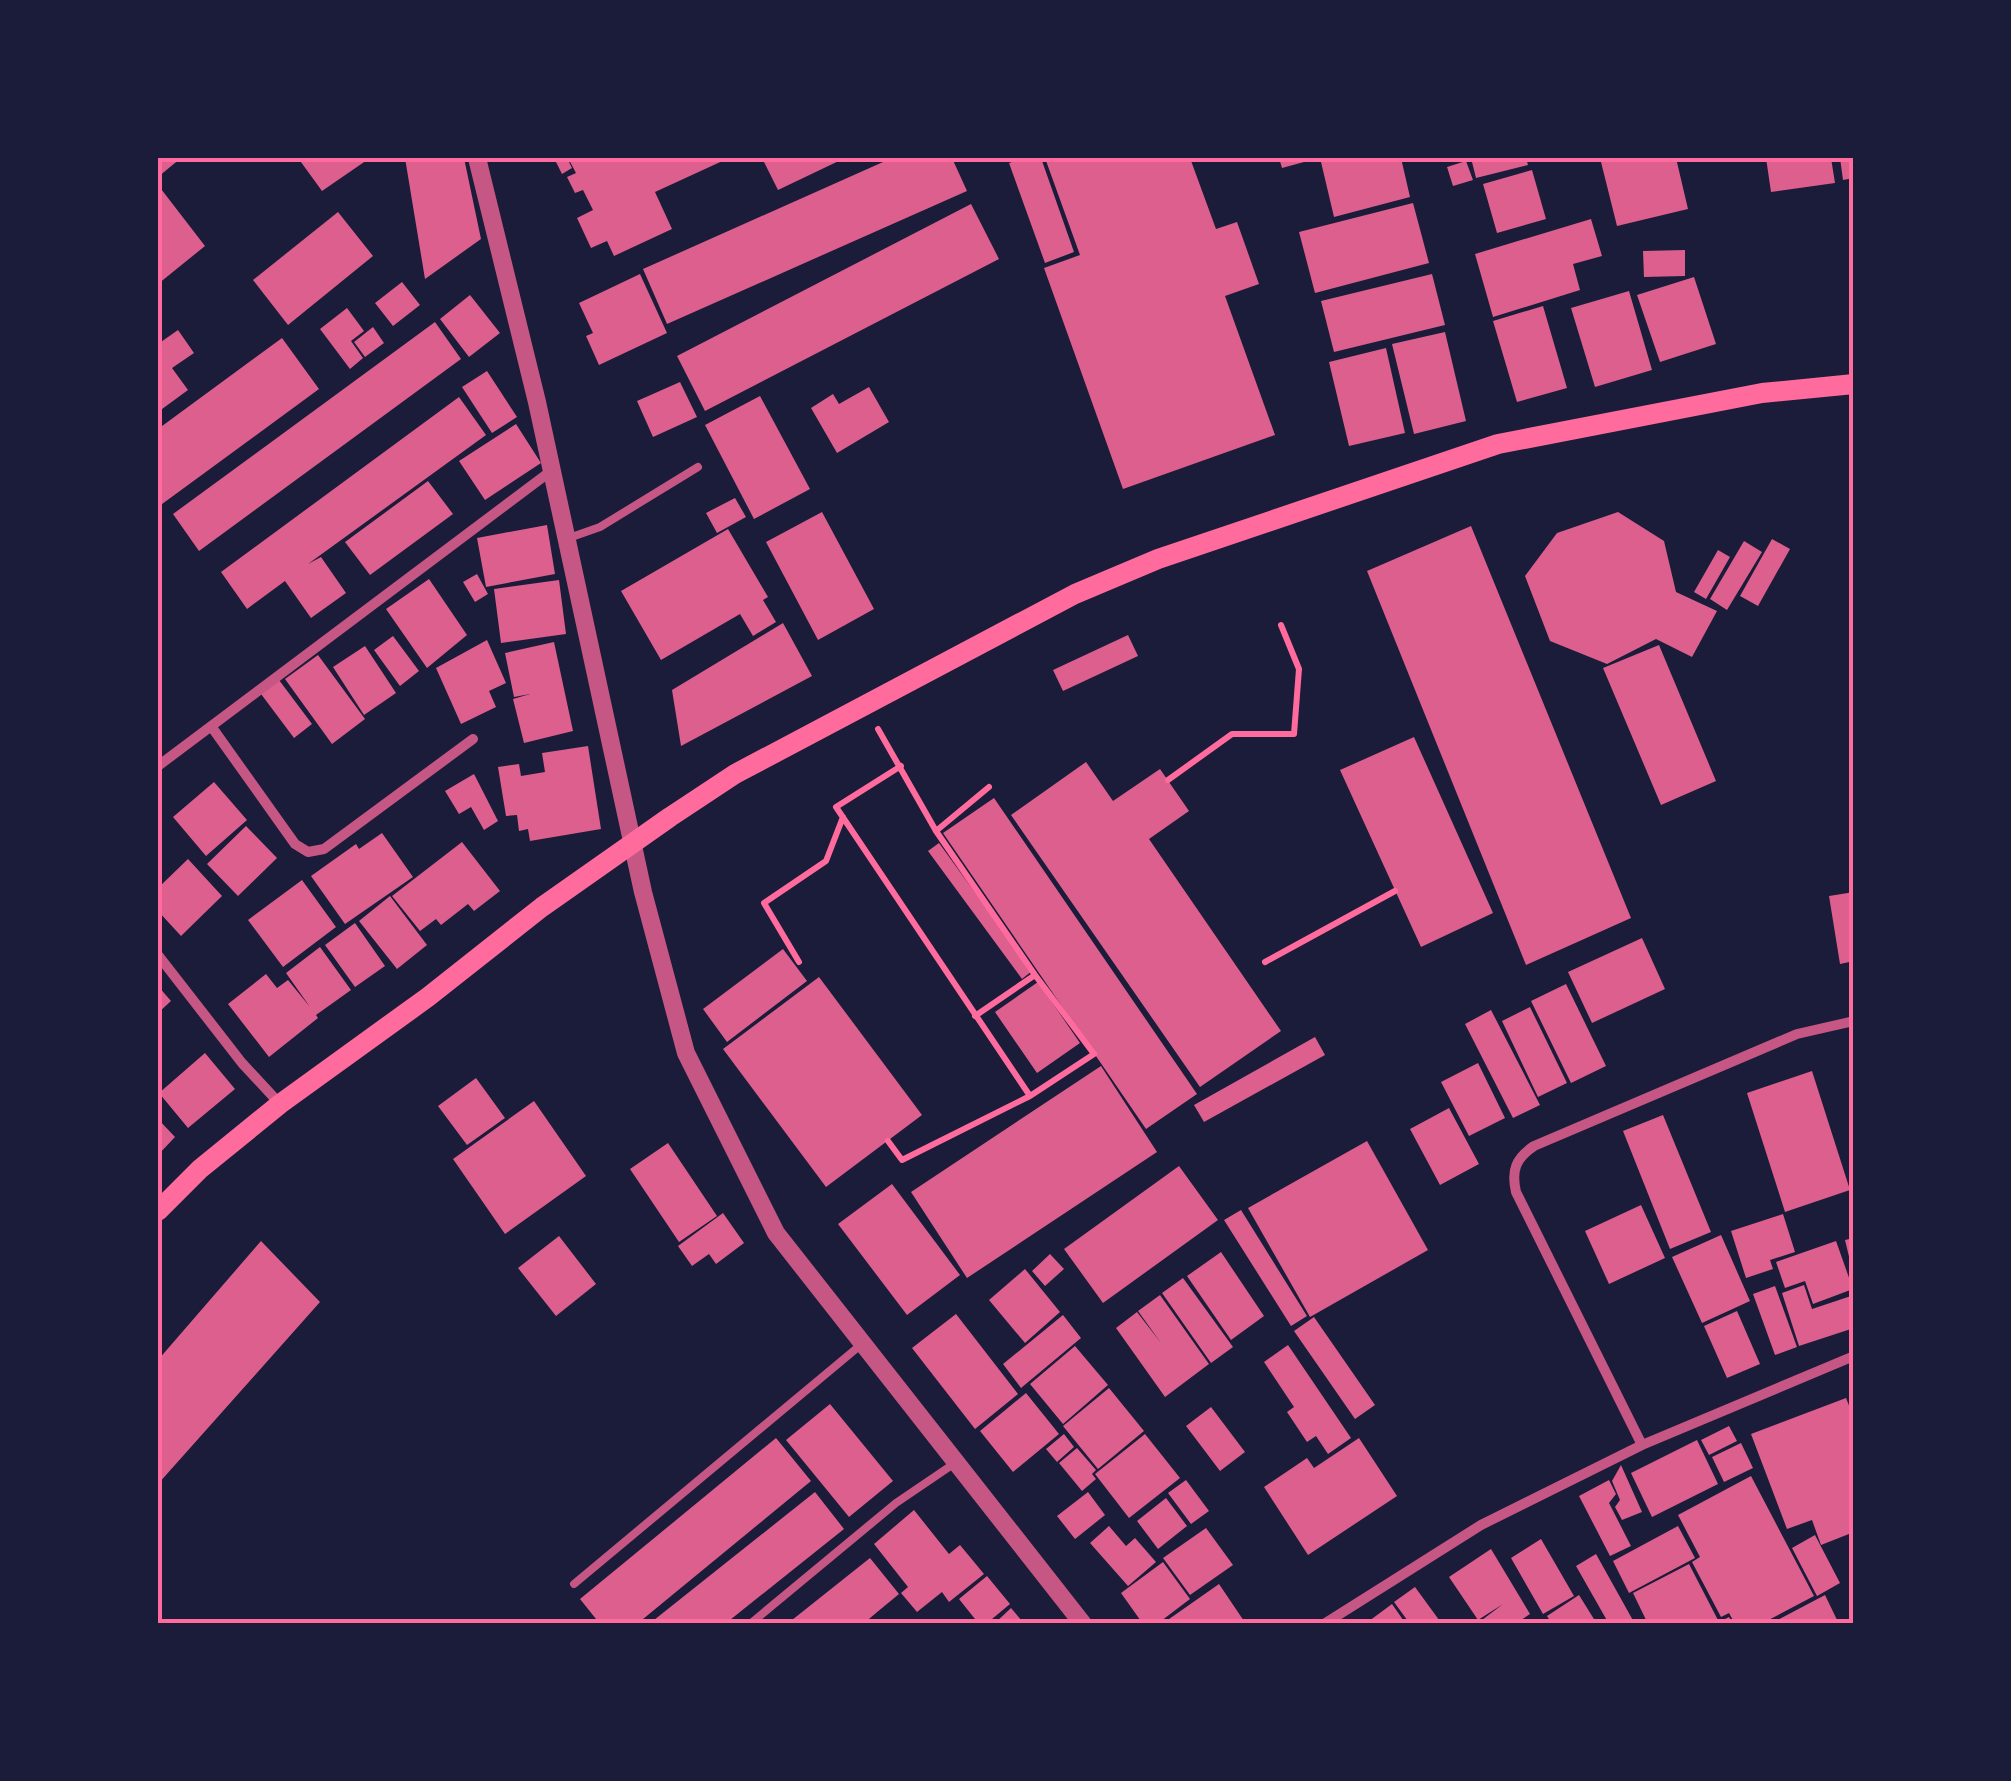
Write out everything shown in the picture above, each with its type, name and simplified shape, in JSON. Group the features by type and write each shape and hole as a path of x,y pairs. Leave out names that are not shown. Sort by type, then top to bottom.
{"main road":[{"path":"158,1211 200,1168 280,1104 632,844 735,774 1075,594 1158,559 1498,444 1762,393 1854,384"}],"street":[{"path":"477,158 632,844 686,1053 776,1233 1083,1624"},
{"path":"158,766 551,472"},
{"path":"211,726 295,844 308,852 324,849 473,740"},
{"path":"158,955 242,1063 280,1104"},
{"path":"1642,1446 1516,1192 1515,1166 1522,1154 1534,1146 1797,1034 1854,1021"},
{"path":"1324,1624 1481,1525 1642,1446 1854,1356"}],"lane":[{"path":"566,539 600,527 698,467"},
{"path":"574,1584 864,1343"},
{"path":"750,1624 896,1503 956,1462"}],"path":[{"path":"1168,780 1232,734 1294,734 1299,669 1281,625"},
{"path":"888,744 936,831 1094,1054 1030,1096 902,1160 888,1141"},
{"path":"901,766 836,807 1030,1096"},
{"path":"936,831 989,786"},
{"path":"799,962 764,904 826,861 843,817"},
{"path":"1265,962 1395,890"},
{"path":"976,1016 1035,975"}],"building":[{"path":"158,158 181,158 158,177"},
{"path":"298,158 370,158 322,191"},
{"path":"405,158 464,158 481,239 425,279"},
{"path":"554,158 567,158 572,168 562,174"},
{"path":"568,158 729,158 655,192 672,229 614,256 607,241 591,248 577,218 593,210 583,190 575,193 567,177 576,173"},
{"path":"762,158 845,158 778,190"},
{"path":"892,158 952,158 967,191 667,324 643,269"},
{"path":"1041,158 1074,252 1045,263 1009,163"},
{"path":"1045,158 1190,158 1216,229 1237,222 1259,284 1225,296 1275,435 1123,489 1044,268 1080,255"},
{"path":"1279,158 1315,158 1315,159 1282,168"},
{"path":"1338,158 1401,158 1410,197 1334,217 1321,162"},
{"path":"1471,158 1526,158 1528,165 1476,178"},
{"path":"1600,158 1676,158 1688,209 1617,226"},
{"path":"1766,158 1831,158 1835,183 1771,192"},
{"path":"1840,158 1854,158 1854,178 1843,180"},
{"path":"1466,161 1473,180 1453,186 1447,167"},
{"path":"1532,170 1546,219 1497,233 1483,184"},
{"path":"158,185 205,246 158,284"},
{"path":"1413,203 1429,263 1315,293 1299,232"},
{"path":"971,204 999,259 705,411 677,356"},
{"path":"338,212 373,256 288,325 253,280"},
{"path":"1591,219 1602,256 1573,264 1580,290 1493,317 1475,254"},
{"path":"1685,250 1685,276 1644,277 1643,251"},
{"path":"640,274 667,333 599,365 586,336 593,333 579,303"},
{"path":"1432,274 1445,325 1334,352 1321,301"},
{"path":"1694,277 1716,344 1660,362 1637,295"},
{"path":"402,282 420,305 393,326 375,303"},
{"path":"1629,291 1652,370 1595,387 1571,308"},
{"path":"470,295 500,333 469,357 440,319"},
{"path":"1543,306 1567,388 1517,402 1493,321"},
{"path":"347,308 364,331 351,341 363,358 350,369 320,329"},
{"path":"435,322 461,359 199,551 173,514"},
{"path":"373,327 384,343 365,357 354,342"},
{"path":"178,330 194,353 172,368 188,390 158,412 158,344"},
{"path":"1445,332 1466,421 1414,434 1392,344"},
{"path":"282,338 319,389 158,507 158,429"},
{"path":"1386,348 1405,433 1349,446 1329,362"},
{"path":"487,371 517,417 492,433 462,387"},
{"path":"680,382 697,417 653,437 637,401"},
{"path":"869,387 889,422 837,453 811,408 833,394 839,404"},
{"path":"760,396 810,489 754,519 705,425"},
{"path":"459,397 486,435 308,564 321,557 346,593 311,618 285,581 247,609 221,572"},
{"path":"516,424 541,463 485,500 459,461"},
{"path":"428,481 453,514 370,575 345,542"},
{"path":"735,498 746,517 717,533 706,513"},
{"path":"822,512 874,609 818,640 766,542"},
{"path":"1618,512 1664,541 1676,592 1717,611 1692,657 1656,639 1607,664 1550,641 1525,576 1557,533"},
{"path":"547,525 555,574 486,587 477,538"},
{"path":"1471,526 1631,918 1526,965 1367,571"},
{"path":"728,529 768,597 763,600 776,622 753,636 740,614 661,660 621,591"},
{"path":"1772,539 1790,549 1758,606 1740,596"},
{"path":"1744,541 1762,552 1727,610 1710,599"},
{"path":"1718,550 1730,557 1706,599 1694,592"},
{"path":"477,574 488,594 475,602 463,582"},
{"path":"429,579 467,635 427,668 386,609"},
{"path":"559,580 566,634 501,643 494,589"},
{"path":"783,623 812,676 681,746 672,690"},
{"path":"1128,635 1138,656 1063,691 1053,670"},
{"path":"393,636 419,671 400,686 374,650"},
{"path":"487,640 506,683 489,691 496,707 461,724 436,668"},
{"path":"554,642 573,731 524,743 513,699 530,694 514,697 505,653"},
{"path":"1659,645 1716,781 1661,805 1603,668"},
{"path":"365,646 396,693 364,715 333,667"},
{"path":"318,655 365,719 332,744 285,679"},
{"path":"279,680 312,724 294,738 261,694"},
{"path":"1414,737 1493,913 1421,947 1340,770"},
{"path":"588,746 601,829 530,841 528,829 519,831 517,815 506,816 498,767 519,764 521,776 545,772 542,753"},
{"path":"1086,762 1113,801 1160,769 1189,811 1149,839 1281,1031 1200,1087 1011,815"},
{"path":"474,774 498,821 484,830 471,807 459,814 445,791"},
{"path":"214,782 247,820 206,856 173,817"},
{"path":"994,798 1197,1094 1146,1129 943,833"},
{"path":"246,826 277,858 238,896 207,864"},
{"path":"382,833 413,877 345,924 311,876 356,844 359,849"},
{"path":"462,842 500,891 474,911 468,904 441,925 436,919 420,931 392,896"},
{"path":"939,843 1032,971 1022,979 928,851"},
{"path":"188,859 222,896 181,936 158,911 158,888"},
{"path":"302,880 336,927 283,967 248,920"},
{"path":"1854,892 1854,961 1840,964 1829,896"},
{"path":"390,896 427,945 397,969 359,921"},
{"path":"355,923 385,966 355,987 325,945"},
{"path":"1642,938 1665,989 1592,1023 1568,972"},
{"path":"320,947 351,990 269,1057 228,1004 266,974 277,988 288,980 310,1007 286,973"},
{"path":"783,949 807,981 727,1042 703,1009"},
{"path":"819,977 922,1115 826,1187 723,1049"},
{"path":"1038,982 1080,1043 1037,1073 995,1012"},
{"path":"1566,984 1606,1066 1571,1083 1531,1001"},
{"path":"158,986 171,1001 158,1013"},
{"path":"1530,1007 1567,1083 1538,1097 1502,1021"},
{"path":"1491,1010 1540,1105 1513,1118 1465,1024"},
{"path":"1315,1037 1325,1055 1204,1122 1194,1105"},
{"path":"205,1053 235,1089 188,1128 159,1093"},
{"path":"1478,1063 1505,1118 1469,1136 1441,1082"},
{"path":"1101,1066 1157,1152 967,1278 911,1192"},
{"path":"1812,1071 1850,1190 1785,1212 1747,1093"},
{"path":"476,1078 505,1118 467,1145 438,1106"},
{"path":"534,1101 586,1176 505,1234 453,1159"},
{"path":"1449,1108 1479,1164 1440,1185 1410,1129"},
{"path":"1663,1115 1711,1232 1670,1249 1623,1131"},
{"path":"158,1119 175,1137 158,1155"},
{"path":"1367,1141 1428,1250 1310,1317 1248,1208"},
{"path":"668,1143 717,1216 679,1242 630,1169"},
{"path":"1179,1166 1218,1220 1103,1303 1064,1249"},
{"path":"892,1184 960,1275 907,1315 838,1224"},
{"path":"1641,1205 1665,1258 1609,1284 1585,1231"},
{"path":"1241,1210 1307,1316 1291,1326 1224,1220"},
{"path":"723,1213 744,1243 716,1264 709,1254 692,1266 678,1246"},
{"path":"1783,1214 1795,1252 1770,1260 1773,1269 1746,1278 1731,1231"},
{"path":"1721,1235 1750,1301 1702,1323 1672,1257"},
{"path":"559,1236 596,1284 556,1316 518,1268"},
{"path":"1854,1238 1854,1269 1852,1269 1845,1240"},
{"path":"261,1241 320,1302 158,1484 158,1360"},
{"path":"1836,1241 1853,1289 1813,1304 1805,1281 1785,1288 1776,1262"},
{"path":"1221,1252 1264,1316 1231,1340 1187,1276"},
{"path":"1050,1254 1064,1269 1045,1286 1032,1271"},
{"path":"1025,1269 1060,1312 1025,1343 989,1300"},
{"path":"1183,1278 1233,1347 1211,1363 1162,1293"},
{"path":"1804,1285 1812,1309 1854,1295 1854,1328 1799,1346 1782,1293"},
{"path":"1775,1286 1797,1347 1775,1355 1753,1294"},
{"path":"1160,1295 1209,1364 1165,1397 1116,1328 1137,1312 1161,1343 1138,1311"},
{"path":"1737,1311 1760,1364 1727,1378 1704,1326"},
{"path":"956,1314 1018,1394 975,1429 912,1348"},
{"path":"1063,1315 1081,1338 1021,1388 1003,1364"},
{"path":"1314,1317 1375,1405 1355,1419 1294,1331"},
{"path":"1288,1345 1351,1438 1328,1454 1316,1436 1307,1442 1287,1412 1294,1407 1264,1362"},
{"path":"1075,1346 1108,1385 1063,1424 1030,1384"},
{"path":"1109,1388 1144,1431 1098,1469 1063,1426"},
{"path":"1026,1393 1059,1434 1013,1472 980,1431"},
{"path":"1846,1398 1854,1418 1854,1532 1821,1545 1812,1520 1787,1529 1751,1434"},
{"path":"830,1404 893,1481 849,1517 786,1440"},
{"path":"1211,1407 1245,1452 1220,1471 1186,1426"},
{"path":"1729,1426 1737,1441 1709,1455 1701,1440"},
{"path":"1064,1434 1074,1447 1057,1462 1046,1449"},
{"path":"1145,1434 1180,1478 1129,1518 1095,1474"},
{"path":"776,1438 811,1481 637,1624 600,1624 580,1599"},
{"path":"1359,1438 1397,1496 1308,1555 1264,1487 1307,1458 1314,1468"},
{"path":"1697,1440 1718,1484 1652,1517 1631,1473"},
{"path":"1741,1443 1753,1468 1724,1482 1712,1457"},
{"path":"1077,1448 1096,1470 1092,1474 1096,1479 1082,1491 1059,1463"},
{"path":"1621,1465 1642,1512 1622,1520 1615,1507 1620,1500 1612,1481"},
{"path":"1751,1476 1814,1596 1761,1624 1735,1624 1729,1613 1721,1617 1692,1562 1700,1557 1678,1515"},
{"path":"1186,1480 1209,1511 1191,1524 1168,1493"},
{"path":"1609,1480 1616,1494 1609,1503 1631,1546 1610,1556 1579,1496"},
{"path":"815,1492 844,1529 725,1624 649,1624"},
{"path":"1088,1492 1105,1515 1075,1539 1057,1516"},
{"path":"1166,1498 1187,1526 1158,1549 1137,1521"},
{"path":"914,1510 949,1554 960,1545 984,1574 949,1602 942,1592 917,1612 901,1593 908,1587 874,1544"},
{"path":"1109,1526 1126,1546 1135,1538 1156,1562 1128,1586 1090,1543"},
{"path":"1678,1526 1695,1558 1629,1593 1613,1561"},
{"path":"1206,1528 1233,1565 1190,1595 1163,1558"},
{"path":"1815,1535 1840,1583 1817,1596 1792,1548"},
{"path":"1541,1539 1574,1596 1543,1614 1511,1558"},
{"path":"1491,1549 1530,1614 1515,1624 1485,1624 1482,1620 1503,1604 1478,1620 1449,1577"},
{"path":"1596,1554 1635,1624 1609,1624 1576,1566"},
{"path":"870,1558 899,1594 863,1624 787,1624"},
{"path":"1163,1562 1190,1599 1157,1624 1143,1624 1121,1593"},
{"path":"1689,1564 1719,1622 1729,1617 1733,1624 1648,1624 1633,1593"},
{"path":"987,1576 1010,1604 986,1624 979,1624 959,1599"},
{"path":"1219,1584 1246,1624 1162,1624"},
{"path":"1415,1587 1442,1624 1410,1624 1394,1602"},
{"path":"1579,1595 1597,1624 1552,1624 1547,1616"},
{"path":"1825,1595 1839,1624 1770,1624"},
{"path":"1392,1604 1406,1624 1365,1624"},
{"path":"1011,1608 1022,1621 994,1624"}]}
